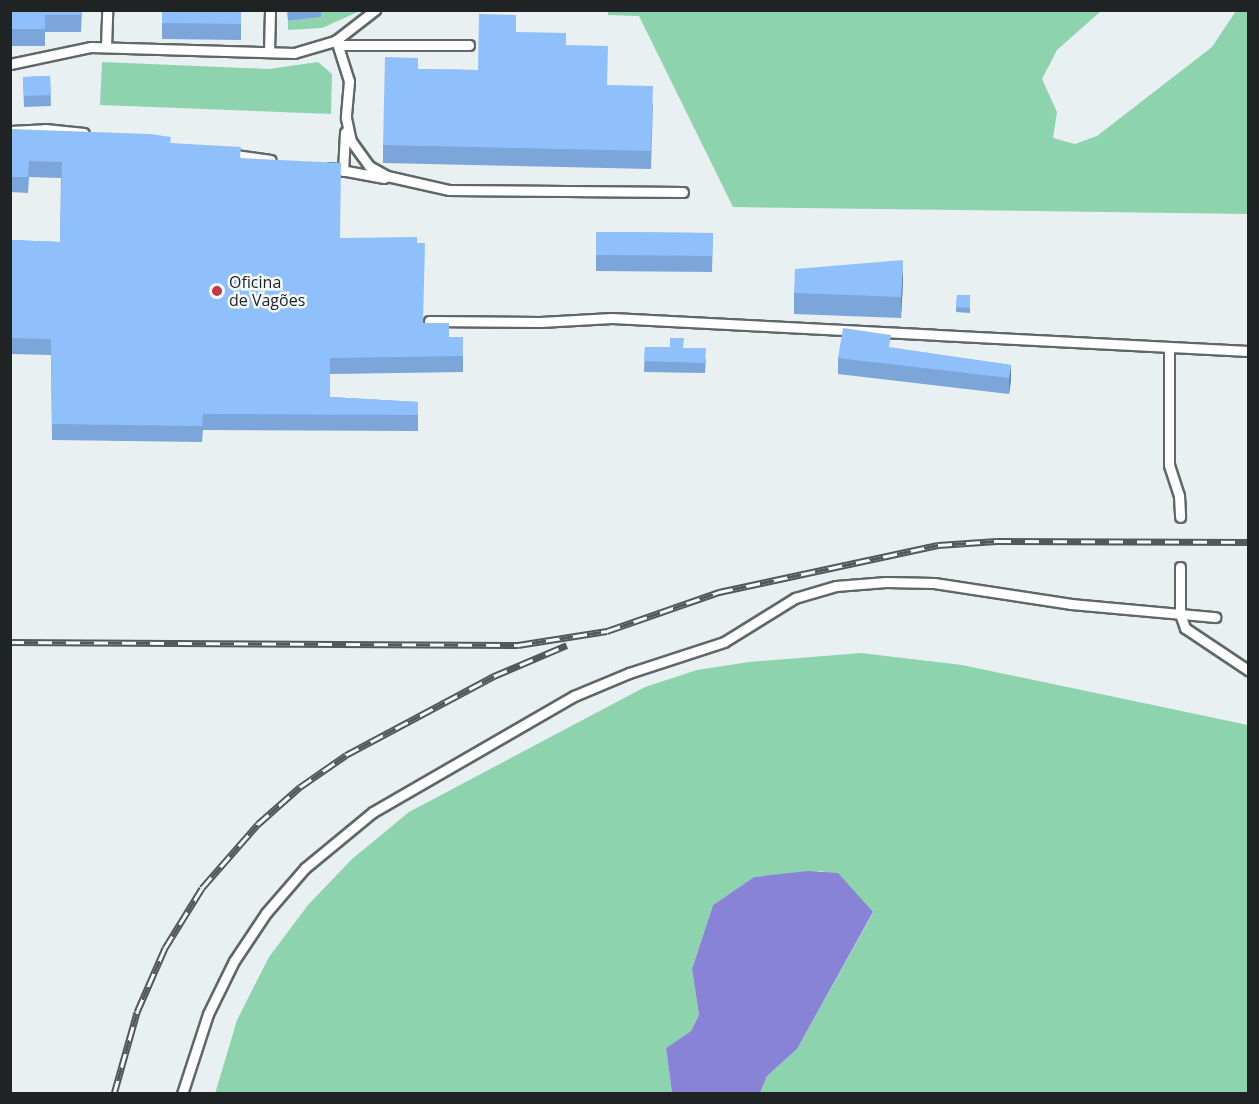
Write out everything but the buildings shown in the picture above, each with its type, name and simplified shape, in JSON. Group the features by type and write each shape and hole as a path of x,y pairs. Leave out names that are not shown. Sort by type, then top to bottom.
{"lane":[{"path":"106,47 107,10"},
{"path":"269,52 270,10"},
{"path":"337,43 375,10"},
{"path":"10,64 56,52 106,47 301,52 337,43 469,45"},
{"path":"337,43 349,81 343,171"},
{"path":"346,118 351,141 362,158 378,172 410,183"},
{"path":"10,131 45,129 94,134"},
{"path":"212,152 278,161"},
{"path":"316,166 449,190 683,192"},
{"path":"429,321 540,322 612,318 1248,351"},
{"path":"1169,347 1169,465 1179,495 1180,517"},
{"path":"1180,567 1180,614 1185,628 1248,670"},
{"path":"182,1094 204,1023 234,962 267,913 305,868 373,812 574,696 628,673 724,642 795,598 836,586 886,582 934,583 1071,604 1215,617"}],"green space":[{"path":"608,10 1101,11 1057,50 1042,79 1057,112 1053,138 1075,144 1097,136 1212,47 1236,11 1248,11 1248,214 733,207 639,16 608,15"},
{"path":"320,11 360,11 322,28 288,30 288,21 320,17"},
{"path":"102,62 269,69 318,62 332,74 331,114 100,105"},
{"path":"861,653 962,665 1248,725 1248,1093 760,1093 767,1076 797,1049 873,913 822,871 754,877 713,905 692,969 699,1015 691,1031 666,1048 672,1093 215,1094 237,1020 269,957 308,905 352,859 409,812 645,687 697,670 749,662"}],"shaded area":[{"path":"808,871 838,873 873,912 797,1049 767,1076 760,1093 672,1093 666,1048 691,1031 699,1015 692,969 713,905 754,877"}],"railway":[{"path":"10,642 518,645 607,631 719,592 938,545 997,541 1248,542"},
{"path":"114,1094 137,1012 165,948 202,888 258,824 300,787 346,755 494,676 567,645"}],"place":[{"name":"Oficina de Vagões","path":"217,291"}]}
